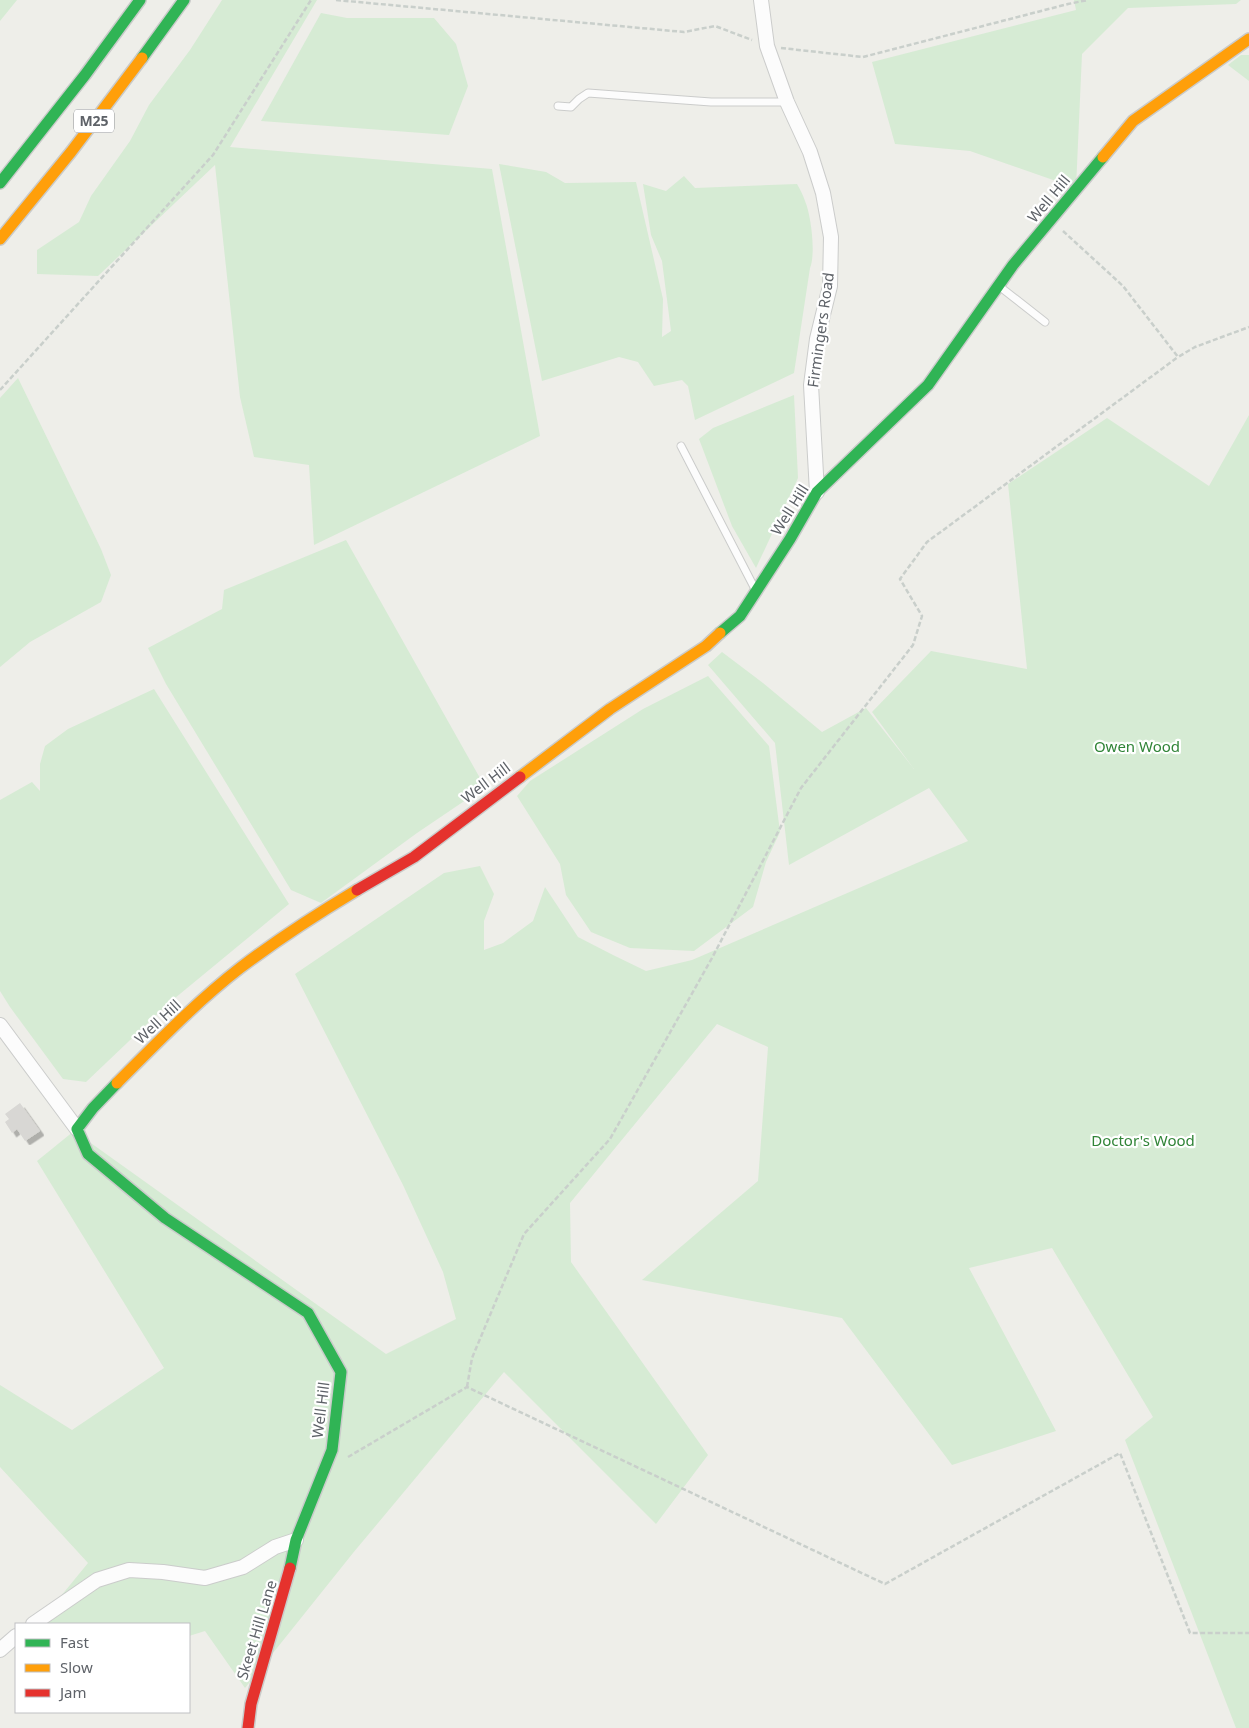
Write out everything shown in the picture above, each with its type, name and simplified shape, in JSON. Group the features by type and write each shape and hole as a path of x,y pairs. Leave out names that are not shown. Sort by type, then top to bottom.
{"main road":[{"name":"M25","path":"0,183 85,75 140,0"},
{"name":"M25","path":"0,239 134,70 184,0"},
{"name":"Well Hill","path":"296,1540 332,1450 341,1372 308,1313 165,1218 88,1154 77,1129 93,1108 167,1032 239,969 316,915 414,857 610,709 706,646 740,616 817,492 928,384 999,286 1132,121 1249,39"},
{"name":"Skeet Hill Lane","path":"248,1728 251,1704 269,1639 288,1583 296,1540"}],"street":[{"name":"Firmingers Road","path":"761,0 767,46 787,102 810,152 823,193 831,237 830,286 810,385 817,492"},
{"path":"0,1026 77,1129"},
{"path":"34,1623 96,1580 129,1570 163,1572 205,1578 243,1567 276,1547 296,1540"},
{"path":"0,1650 15,1637"}],"lane":[{"path":"558,106 571,107 579,98 588,93 710,102 787,102"},
{"path":"999,286 1045,322"},
{"path":"681,446 756,592"}],"path":[{"path":"0,390 213,155 311,0"},
{"path":"336,0 684,32 715,26 767,46 863,58 1088,0"},
{"path":"1051,220 1123,286 1178,357"},
{"path":"468,1388 472,1358 524,1234 610,1139 712,958 801,788 913,646 922,616 900,579 927,542 1178,357 1195,347 1249,326"},
{"path":"323,1471 468,1388"},
{"path":"468,1388 885,1584 1120,1454 1190,1633 1249,1633"}],"green space":[{"path":"0,0 17,0 0,21"},
{"path":"222,0 317,0 230,147 492,169 540,436 314,545 309,465 254,457 240,397 215,165 98,276 37,274 37,250 79,222 91,196 130,141 149,105 190,50"},
{"path":"1074,0 1241,0 1236,4 1128,8 1082,54 1076,188 970,151 895,144 872,62 1076,10"},
{"path":"321,13 347,18 434,18 456,44 468,86 449,135 261,121"},
{"path":"1241,55 1249,55 1249,81 1228,65"},
{"path":"499,164 546,172 565,183 636,182 663,299 662,337 671,331 662,261 651,235 643,184 666,191 684,176 695,188 797,184 809,215 813,254 794,373 695,420 688,386 682,380 654,386 638,362 619,357 542,381"},
{"path":"18,378 101,549 111,575 101,602 30,642 0,667 0,398"},
{"path":"794,395 798,478 756,568 732,526 699,439 713,428"},
{"path":"1249,415 1249,1728 1236,1728 1125,1440 1153,1417 1052,1248 969,1268 1056,1431 952,1465 842,1318 642,1280 758,1181 768,1047 717,1024 570,1203 571,1262 708,1455 656,1524 504,1372 353,1553 245,1688 205,1631 190,1636 190,1623 39,1623 88,1563 0,1467 0,1385 72,1430 164,1368 37,1161 74,1131 386,1354 456,1319 443,1272 403,1185 295,974 444,873 480,866 494,894 484,921 484,950 503,943 533,921 545,887 578,937 646,971 692,960 968,841 929,788 789,865 775,743 708,665 722,652 822,732 866,708 914,769 872,712 931,651 1027,669 1008,484 1107,418 1209,486"},
{"path":"346,540 485,787 417,833 321,903 291,890 166,684 148,648 222,609 224,590"},
{"path":"708,676 769,746 780,832 766,862 753,907 694,951 630,948 591,932 566,895 560,864 517,796 530,781 643,709"},
{"path":"154,689 289,904 169,1003 86,1082 63,1079 0,991 0,800 32,782 40,791 40,764 45,746 68,729"}],"building":[{"path":"20,1103 40,1131 25,1141 17,1129 12,1133 5,1122 9,1119 5,1114"}],"traffic: fast":[{"path":"0,183 85,75 140,0"},
{"path":"142,58 184,0"},
{"path":"720,633 740,616 790,539 817,492 928,385 1013,265 1103,157"},
{"path":"117,1083 93,1108 77,1129 88,1154 165,1218 308,1313 341,1372 332,1450 296,1540 290,1568"}],"traffic: slow":[{"path":"1103,157 1133,121 1249,39"},
{"path":"0,239 71,152 142,58"},
{"path":"520,777 610,709 706,646 720,633"},
{"path":"117,1083 224,981 283,937 357,890"}],"traffic: jam":[{"path":"357,890 414,857 520,777"},
{"path":"248,1728 251,1704 290,1568"}],"park label":[{"name":"Owen Wood","path":"1137,747"},
{"name":"Doctor's Wood","path":"1143,1141"}]}
